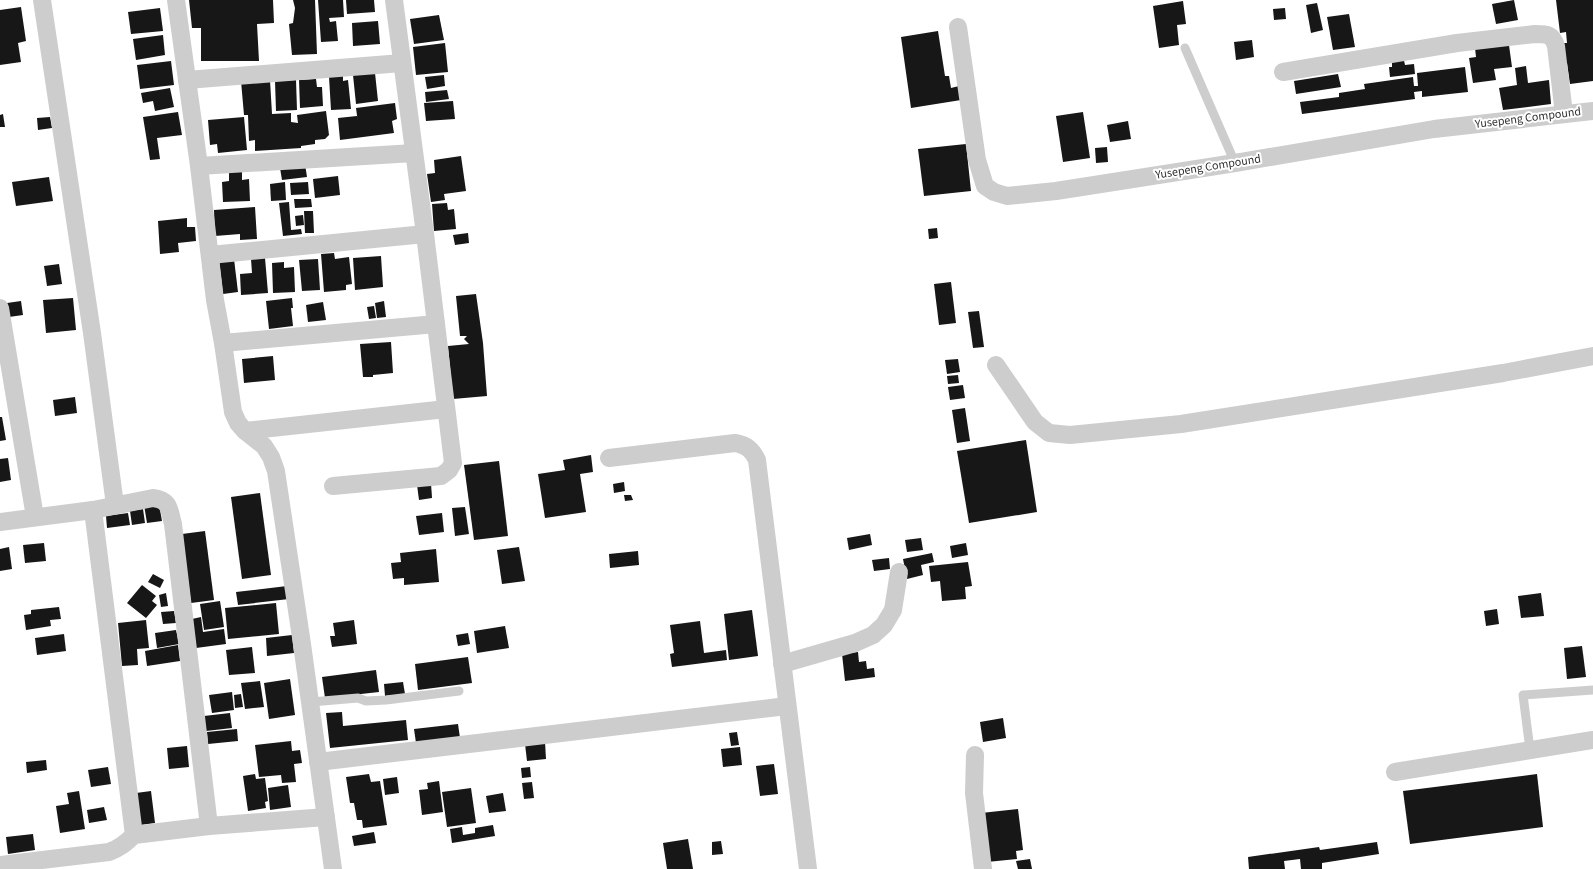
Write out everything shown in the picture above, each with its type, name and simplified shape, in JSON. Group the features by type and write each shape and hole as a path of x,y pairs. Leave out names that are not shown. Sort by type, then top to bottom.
{"street":[{"path":"42,0 91,325 115,504"},
{"path":"176,0 188,80 215,300 233,412 238,423 245,431 264,446 271,457 276,471 333,869"},
{"path":"333,486 441,476 450,470 453,463 394,0"},
{"name":"Yusepeng Compound","path":"958,27 977,160 985,186 994,192 1007,196 1056,191 1235,163 1434,129 1593,111"},
{"path":"1283,72 1457,43 1535,34 1548,34 1553,38 1556,46 1564,114"},
{"path":"188,80 402,63"},
{"path":"199,166 414,153"},
{"path":"210,255 425,234"},
{"path":"0,308 35,517"},
{"path":"223,343 436,324"},
{"path":"996,365 1035,422 1049,433 1070,435 1181,424 1503,373 1593,356"},
{"path":"245,431 446,409"},
{"path":"609,458 735,443 743,444 754,453 757,460 808,869"},
{"path":"0,522 92,510 115,504 153,498 161,499 166,503 169,508 173,524 209,826"},
{"path":"92,510 134,834"},
{"path":"782,664 856,643 874,635 884,625 893,610 899,572"},
{"path":"318,762 787,706"},
{"path":"1395,772 1593,740"},
{"path":"974,755 974,793 983,869"},
{"path":"0,865 109,852 125,844 134,834 209,826 326,817"}],"lane":[{"path":"1185,48 1235,163"},
{"path":"1530,750 1523,695 1593,690"},
{"path":"310,702 358,698 366,701 386,700 459,691"}],"building":[{"path":"189,0 273,0 274,23 257,24 259,61 201,61 201,28 192,28"},
{"path":"293,0 315,0 317,54 292,55 289,24 293,23 295,8"},
{"path":"318,0 343,0 344,17 329,18 330,22 336,21 338,41 321,42"},
{"path":"346,0 374,0 375,12 347,14"},
{"path":"1514,0 1518,20 1496,24 1492,4"},
{"path":"1556,0 1593,0 1593,81 1570,84 1567,63 1563,63 1561,43 1567,43 1566,32 1560,33"},
{"path":"1183,1 1186,24 1177,25 1179,45 1159,48 1153,6"},
{"path":"1317,3 1323,30 1311,33 1306,5"},
{"path":"21,7 26,41 18,43 21,62 0,65 0,10"},
{"path":"160,8 163,31 131,34 128,12"},
{"path":"1285,8 1286,19 1274,20 1273,9"},
{"path":"1349,14 1355,47 1333,50 1327,17"},
{"path":"439,15 444,40 414,44 410,19"},
{"path":"378,21 380,44 353,46 352,23"},
{"path":"938,31 945,76 949,76 951,88 959,86 961,100 911,108 901,37"},
{"path":"163,35 165,55 136,60 133,39"},
{"path":"1508,38 1512,67 1494,69 1496,80 1473,83 1469,58 1476,57 1475,48"},
{"path":"1252,40 1254,57 1236,60 1234,42"},
{"path":"445,43 448,72 416,75 413,47"},
{"path":"1403,56 1405,65 1414,64 1415,74 1390,77 1389,67 1392,67 1392,58"},
{"path":"171,61 174,85 140,89 137,65"},
{"path":"1526,66 1528,83 1549,80 1551,104 1503,110 1499,88 1517,85 1515,68"},
{"path":"1465,67 1468,92 1422,97 1422,91 1414,92 1415,99 1302,114 1300,102 1339,97 1339,93 1365,89 1364,84 1413,77 1414,86 1418,86 1417,73"},
{"path":"375,73 378,101 356,104 353,75"},
{"path":"1338,74 1341,87 1296,94 1294,81"},
{"path":"343,75 343,81 348,80 351,109 331,110 329,77"},
{"path":"444,75 445,86 427,89 425,77"},
{"path":"316,79 317,87 322,87 323,106 300,108 299,80"},
{"path":"270,80 272,114 291,113 291,122 298,123 297,115 326,111 329,135 325,139 315,140 315,144 301,146 301,148 255,151 255,140 249,141 248,115 244,115 241,81"},
{"path":"296,80 297,110 276,111 275,81"},
{"path":"170,88 174,107 155,111 153,101 143,103 141,93"},
{"path":"447,90 449,99 426,102 425,92"},
{"path":"453,101 455,119 426,121 424,103"},
{"path":"395,103 397,119 392,121 394,133 340,140 338,118 357,116 358,123 356,108"},
{"path":"178,112 182,135 157,138 160,159 150,160 143,117"},
{"path":"1083,112 1090,158 1063,162 1056,116"},
{"path":"3,114 5,127 0,127 0,115"},
{"path":"50,117 52,128 38,130 37,118"},
{"path":"244,117 247,150 218,153 217,144 210,145 208,120"},
{"path":"1128,121 1131,139 1110,142 1107,125"},
{"path":"966,144 971,191 924,196 918,149"},
{"path":"1107,147 1108,162 1096,163 1095,148"},
{"path":"461,156 466,191 444,194 445,200 431,202 427,174 435,173 434,160"},
{"path":"305,164 307,177 282,180 280,168"},
{"path":"242,171 242,180 249,179 250,201 223,202 222,182 229,181 229,172"},
{"path":"338,176 340,195 315,198 313,179"},
{"path":"49,177 53,201 16,206 12,182"},
{"path":"285,182 286,200 271,201 270,184"},
{"path":"308,182 309,194 291,195 290,183"},
{"path":"294,199 311,199 312,207 295,208"},
{"path":"289,202 291,230 301,229 302,234 283,236 279,203"},
{"path":"447,203 448,210 454,209 456,229 434,231 432,204"},
{"path":"255,207 257,239 240,240 240,234 215,236 214,210"},
{"path":"304,211 313,211 314,233 305,233"},
{"path":"303,215 304,225 296,226 295,216"},
{"path":"187,218 187,227 195,227 196,241 178,243 179,252 160,254 158,221"},
{"path":"937,228 938,238 929,239 928,229"},
{"path":"468,233 469,243 455,245 453,235"},
{"path":"334,253 335,259 349,257 352,284 346,285 346,290 324,292 321,254"},
{"path":"381,256 383,287 355,290 353,258"},
{"path":"265,258 268,293 241,295 240,274 252,273 251,259"},
{"path":"234,259 238,292 223,294 219,260"},
{"path":"318,259 320,290 302,291 299,260"},
{"path":"284,262 284,268 294,267 295,292 273,293 272,263"},
{"path":"59,264 62,284 47,286 44,266"},
{"path":"951,282 956,323 939,325 934,284"},
{"path":"476,294 483,343 487,396 453,399 448,346 469,344 464,339 467,336 460,336 456,296"},
{"path":"73,298 76,330 46,333 43,300"},
{"path":"292,298 293,308 291,308 293,326 269,329 266,301"},
{"path":"21,301 23,315 9,317 7,303"},
{"path":"384,301 386,317 377,318 375,303"},
{"path":"323,302 326,320 308,322 306,305"},
{"path":"374,306 376,318 369,319 367,307"},
{"path":"979,311 984,347 973,348 968,312"},
{"path":"391,342 393,373 373,375 373,377 363,377 360,344"},
{"path":"273,356 275,380 244,383 242,359"},
{"path":"958,359 960,372 947,374 945,360"},
{"path":"958,375 959,383 948,384 947,376"},
{"path":"963,385 965,398 950,400 948,387"},
{"path":"75,397 77,413 55,416 53,400"},
{"path":"965,408 970,441 957,443 952,410"},
{"path":"0,417 2,417 6,440 0,441"},
{"path":"1026,440 1037,512 969,523 957,451"},
{"path":"591,455 593,472 580,474 586,512 545,518 538,474 565,470 563,460"},
{"path":"8,458 11,480 0,482 0,459"},
{"path":"499,461 508,536 474,540 464,465"},
{"path":"624,482 625,491 614,493 613,484"},
{"path":"431,483 432,498 419,500 417,485"},
{"path":"260,493 271,575 242,579 231,497"},
{"path":"624,495 631,495 633,500 625,501"},
{"path":"159,504 162,521 147,523 144,505"},
{"path":"465,507 469,534 455,536 452,508"},
{"path":"143,509 145,523 132,525 130,511"},
{"path":"128,513 130,525 107,528 106,516"},
{"path":"442,513 444,532 419,535 416,516"},
{"path":"205,531 214,600 191,603 182,534"},
{"path":"870,534 872,545 849,550 847,538"},
{"path":"921,538 923,550 907,552 905,540"},
{"path":"44,543 46,561 25,563 23,545"},
{"path":"966,543 968,555 952,558 950,546"},
{"path":"9,547 12,569 0,571 0,549"},
{"path":"519,547 525,581 502,584 497,550"},
{"path":"436,549 439,582 404,585 404,578 393,579 391,563 401,562 400,553"},
{"path":"638,551 639,565 610,568 609,554"},
{"path":"932,553 934,562 921,565 923,575 907,579 903,559"},
{"path":"889,558 890,569 874,571 872,560"},
{"path":"968,562 972,586 965,587 966,599 942,601 940,581 931,582 929,566"},
{"path":"153,574 164,580 160,588 148,582"},
{"path":"142,585 156,596 152,601 157,605 146,618 127,603"},
{"path":"287,586 289,599 238,605 236,592"},
{"path":"166,593 168,606 161,607 159,595"},
{"path":"1541,593 1544,616 1521,618 1518,596"},
{"path":"220,601 224,627 204,630 200,604"},
{"path":"276,603 279,634 228,639 225,608"},
{"path":"59,607 61,619 50,620 51,626 26,630 24,615 31,614 31,610"},
{"path":"1497,609 1499,624 1486,626 1484,611"},
{"path":"752,610 758,656 729,660 724,614"},
{"path":"174,611 176,623 163,624 161,612"},
{"path":"201,617 203,632 224,629 226,644 196,648 192,619"},
{"path":"146,620 149,648 137,649 138,665 122,666 118,623"},
{"path":"354,620 357,644 332,647 330,636 335,636 333,623"},
{"path":"700,621 704,653 726,650 727,660 672,667 670,654 674,653 670,625"},
{"path":"505,626 509,648 477,653 474,631"},
{"path":"176,630 179,644 157,648 155,633"},
{"path":"468,633 470,644 458,646 456,635"},
{"path":"64,634 66,651 37,655 35,638"},
{"path":"292,635 294,653 267,656 266,638"},
{"path":"178,645 180,661 147,666 145,651"},
{"path":"1582,646 1586,677 1567,679 1564,648"},
{"path":"252,647 255,673 229,675 226,650"},
{"path":"858,652 859,662 866,661 867,669 874,668 875,677 845,681 842,654"},
{"path":"468,657 472,683 418,690 415,664"},
{"path":"376,670 379,692 325,698 322,677"},
{"path":"290,679 295,715 269,719 264,683"},
{"path":"260,681 264,707 245,709 241,683"},
{"path":"403,682 405,694 385,696 384,684"},
{"path":"232,692 234,710 212,713 209,695"},
{"path":"241,694 243,707 235,708 234,695"},
{"path":"342,712 343,726 406,720 408,740 330,748 326,713"},
{"path":"230,713 232,728 206,731 204,716"},
{"path":"1003,718 1006,738 983,742 980,722"},
{"path":"458,724 460,738 416,743 414,729"},
{"path":"237,729 238,741 208,744 207,732"},
{"path":"737,732 739,745 731,746 729,733"},
{"path":"291,741 292,751 300,750 302,763 294,764 296,782 282,783 281,775 259,777 255,745"},
{"path":"545,742 546,759 527,761 525,744"},
{"path":"187,746 189,767 169,769 167,748"},
{"path":"740,747 742,765 723,767 721,749"},
{"path":"46,760 47,770 27,773 26,762"},
{"path":"774,764 778,794 760,796 756,766"},
{"path":"108,767 111,784 91,787 88,770"},
{"path":"530,767 531,777 522,778 521,768"},
{"path":"255,774 256,779 265,778 268,801 265,802 266,808 248,811 243,776"},
{"path":"369,774 371,782 380,781 387,825 363,828 362,820 357,820 354,803 350,803 346,777"},
{"path":"1537,774 1543,827 1410,844 1403,791"},
{"path":"397,777 399,793 385,795 383,779"},
{"path":"439,781 443,812 422,815 419,790 428,789 427,783"},
{"path":"532,782 534,798 524,799 522,783"},
{"path":"288,785 291,807 270,810 268,788"},
{"path":"471,788 476,823 447,827 442,792"},
{"path":"79,791 85,829 60,833 56,806 69,804 67,793"},
{"path":"151,791 155,823 140,825 136,793"},
{"path":"503,793 506,811 489,813 486,796"},
{"path":"104,807 107,820 89,823 87,810"},
{"path":"1018,809 1023,850 1016,851 1017,859 987,862 981,813"},
{"path":"493,825 495,836 452,843 450,829 462,827 463,835 475,833 475,828"},
{"path":"374,832 376,843 354,846 352,836"},
{"path":"33,834 35,850 8,854 6,837"},
{"path":"688,839 693,869 667,869 663,843"},
{"path":"721,841 723,854 712,855 712,842"},
{"path":"1377,842 1379,854 1322,863 1322,869 1301,869 1300,859 1284,861 1285,869 1249,869 1248,857 1319,847 1320,850"},
{"path":"1030,859 1032,869 1018,869 1016,861"}]}
